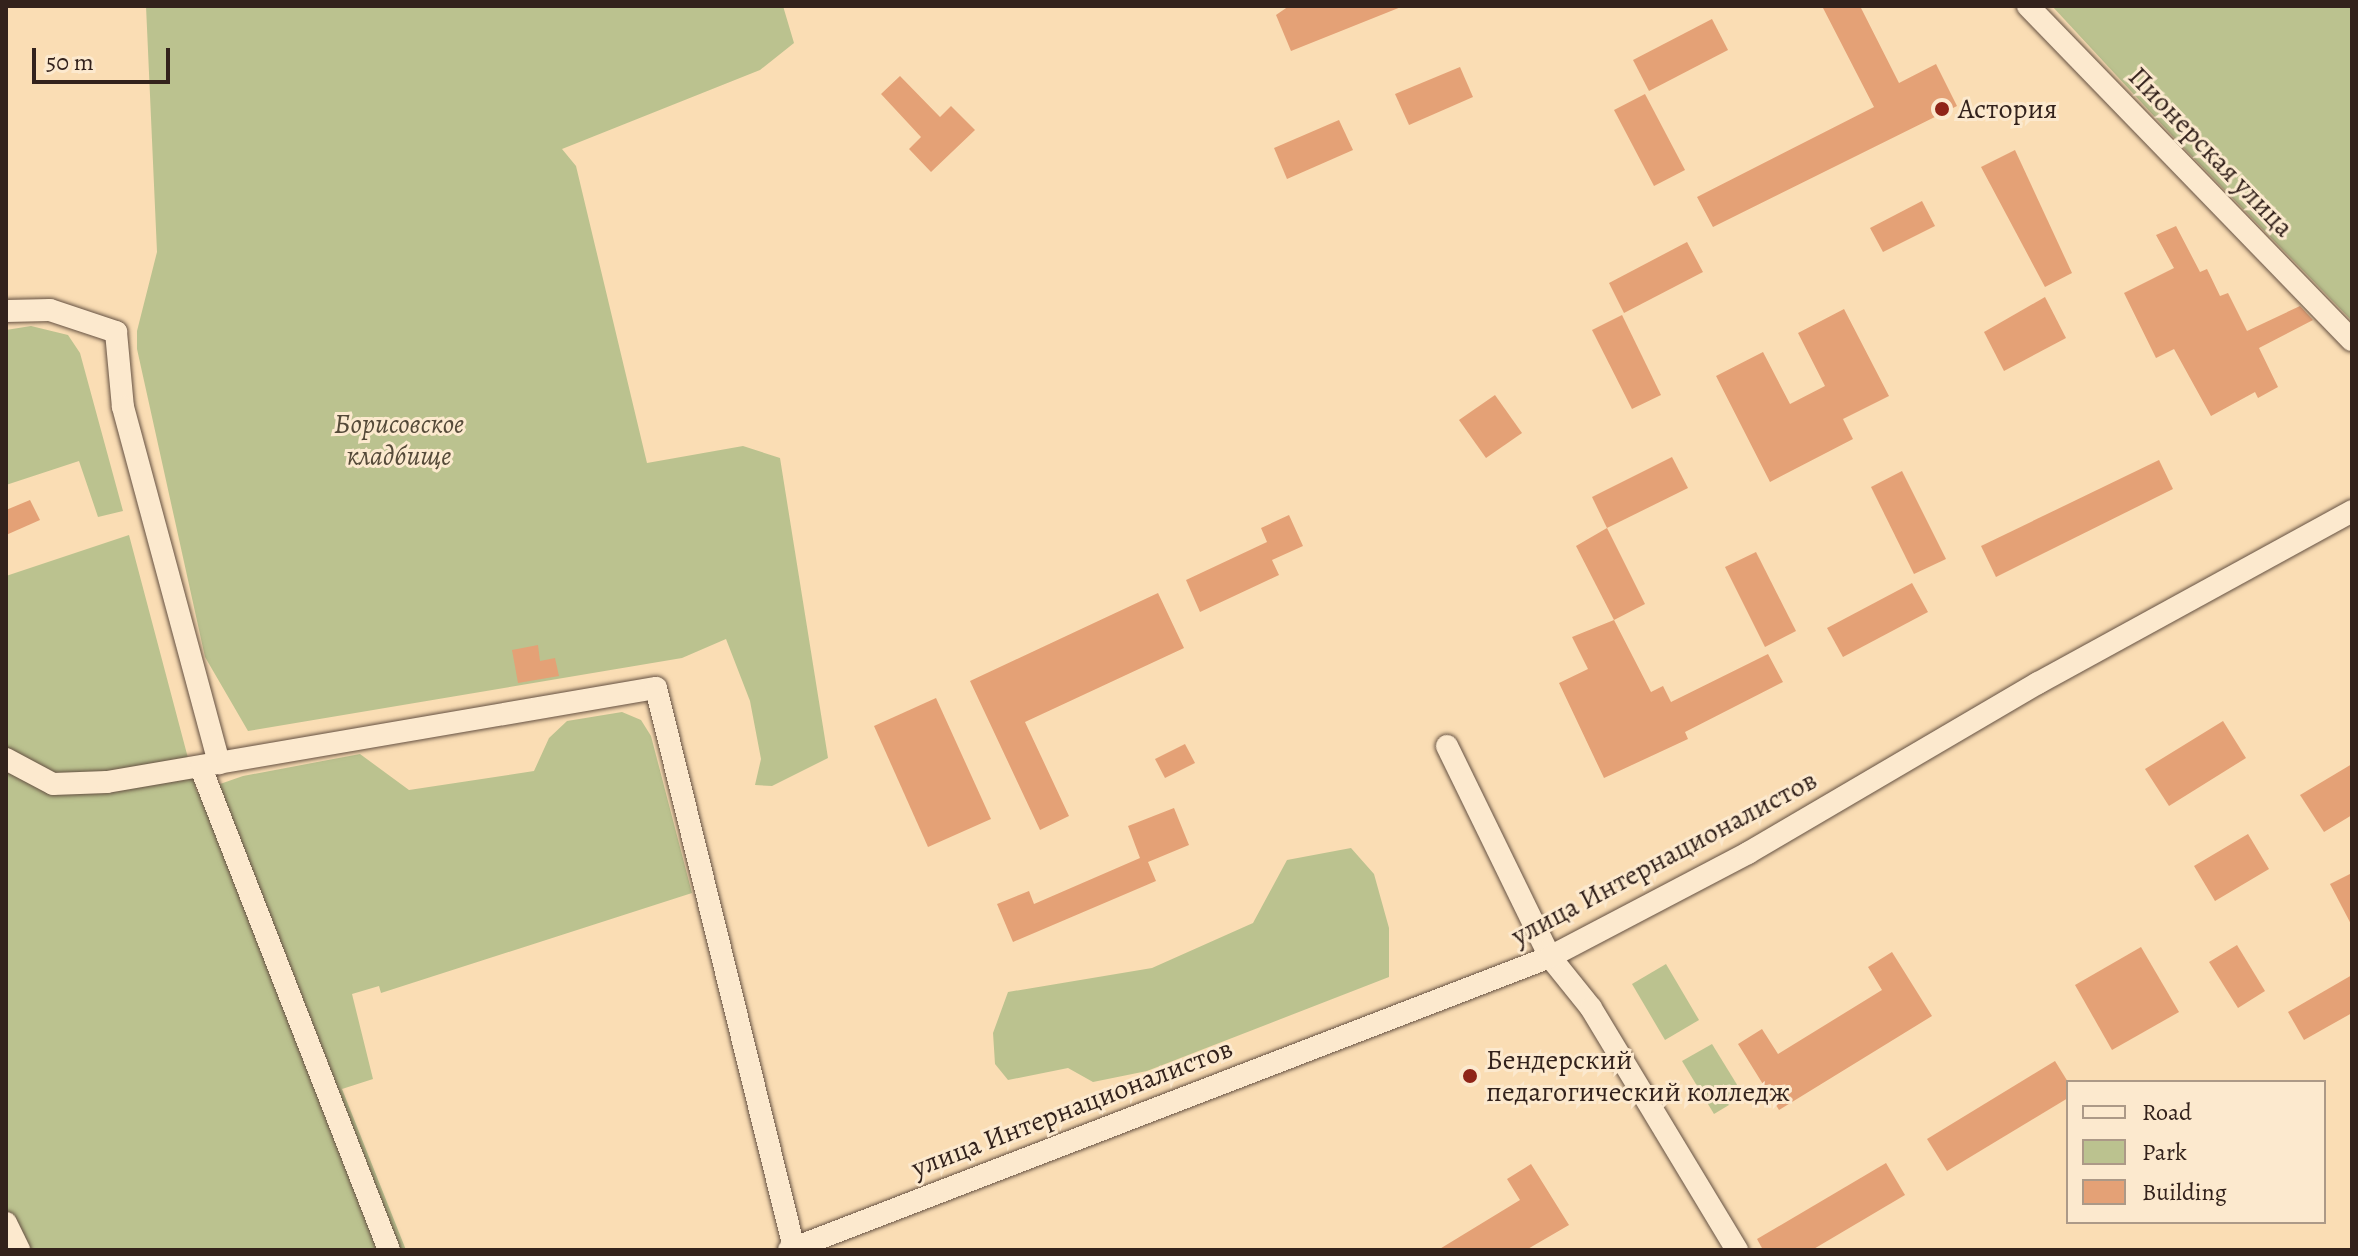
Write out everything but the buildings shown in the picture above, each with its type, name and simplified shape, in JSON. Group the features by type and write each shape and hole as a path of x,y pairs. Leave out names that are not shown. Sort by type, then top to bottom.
{"street":[{"name":"Пионерская улица","path":"2028,6 2352,340"},
{"path":"6,311 50,310 116,332 123,407 210,766 389,1250"},
{"name":"улица Интернационалистов","path":"792,1249 1550,957 1748,853 2038,683 2352,511"},
{"path":"6,759 35,778 74,785 210,766 656,688 792,1249"},
{"path":"1447,746 1550,957 1591,1008 1737,1250"},
{"path":"6,1223 19,1250"}],"green space":[{"name":"Борисовское кладбище","path":"146,6 783,6 794,43 760,70 562,149 576,166 647,463 743,446 780,458 828,758 772,786 755,785 761,759 750,701 726,639 682,658 248,731 205,657 137,349 137,331 157,252"},
{"path":"2052,6 2352,6 2352,321 2180,144"},
{"path":"31,326 68,335 80,353 123,511 98,517 79,461 6,485 6,330"},
{"path":"129,535 197,792 243,776 360,754 409,790 534,771 549,738 567,721 622,712 641,720 651,736 692,893 381,993 379,986 352,994 373,1079 342,1089 406,1250 6,1250 6,576"},
{"path":"1351,848 1374,874 1389,928 1389,977 1147,1071 1093,1082 1068,1068 1008,1080 995,1064 993,1033 1008,992 1152,968 1253,923 1287,860"},
{"path":"1666,964 1699,1020 1665,1040 1632,984"},
{"path":"1712,1044 1744,1096 1714,1114 1682,1061"}],"place":[{"name":"Астория","path":"1942,109"},
{"name":"Бендерский педагогический колледж","path":"1470,1076"}]}
